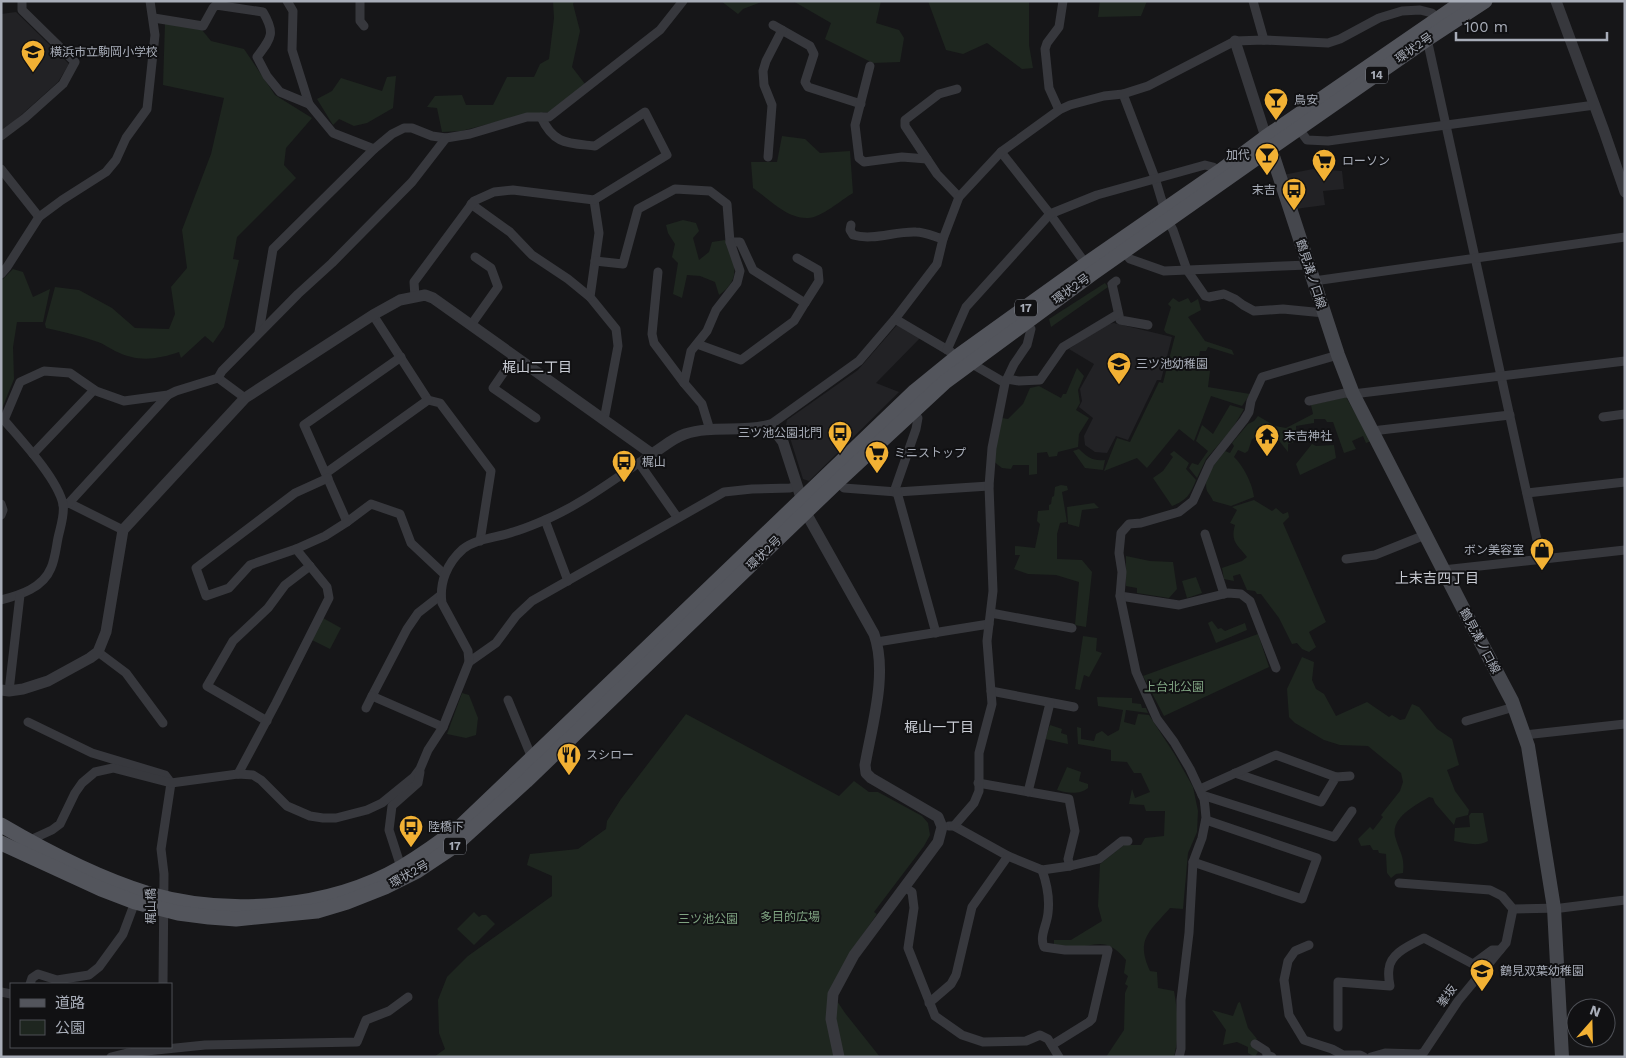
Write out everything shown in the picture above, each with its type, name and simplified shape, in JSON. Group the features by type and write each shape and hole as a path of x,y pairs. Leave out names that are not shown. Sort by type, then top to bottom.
{"main road":[{"name":"環状2号","path":"1,843 134,902 178,913 209,917 267,917 324,909 385,887 418,871 453,847 526,781 801,499 838,481 907,407 959,356 1090,269 1268,143 1436,19 1464,1"},
{"name":"環状2号","path":"959,356 1025,322 1090,269 1124,252 1219,172 1268,143 1299,130 1427,38 1485,1"},
{"name":"鶴見溝ノ口線","path":"1268,143 1338,355 1353,394 1514,707 1528,746 1554,908 1562,1057"},
{"name":"環状2号","path":"1,825 28,841 104,877 149,894 187,902 230,907 270,906 314,900 355,887 401,867 461,826 801,499 907,407"}],"street":[{"path":"1,136 25,118 63,84 75,62 22,10 22,1"},
{"path":"1,274 7,268 39,217 106,172 116,160 126,138 147,109 155,35 150,1"},
{"path":"287,1 293,11 292,50 309,104 333,133 374,150"},
{"path":"360,1 360,21 364,26"},
{"path":"259,332 273,249 392,134 404,128 412,128 432,136 446,138 470,134 527,117 549,118 660,30 683,1"},
{"path":"1059,110 1048,88 1045,49 1046,43 1059,27 1063,1"},
{"path":"1253,1 1264,40"},
{"path":"1556,1 1625,192"},
{"path":"154,18 204,26 216,5 226,4 263,12 271,26 269,41 257,57 280,92 309,104"},
{"path":"28,841 52,830 60,824 74,793 82,783 96,772 113,768 171,783 238,774 253,775 261,780 287,806 310,816 323,818 350,815 382,803 414,777 420,769 428,750 443,727 469,662 468,651 442,603 441,595 444,574 465,548 480,541 513,532 564,511 603,488 679,437 691,432 770,425 859,362 937,264 943,239 959,197 1001,152 1059,110 1083,101 1123,94 1148,86 1235,41 1264,40 1328,43 1340,39 1379,18 1420,6 1432,13 1436,19"},
{"path":"773,25 810,46 813,50 814,54 805,82 808,88 861,104"},
{"path":"768,157 772,106 764,85 763,71 782,30"},
{"path":"1427,38 1541,558"},
{"path":"1235,41 1268,143"},
{"path":"870,66 855,125 859,158 864,162 902,157 927,159"},
{"path":"957,89 939,94 905,120 905,126 937,174 959,197"},
{"path":"1123,94 1187,270 1205,296 1224,294 1254,311 1283,309 1324,313"},
{"path":"1299,130 1307,140 1328,141 1595,105"},
{"path":"415,297 414,282 474,201 494,192 513,190 594,200 668,155 645,112 595,146 563,142 546,128 541,117"},
{"path":"124,530 66,504 33,454 4,420 20,382 44,371 70,373 94,390 124,401 168,395 218,378 222,370 259,332 332,264 406,189 446,138"},
{"path":"1001,152 1090,269"},
{"path":"959,356 966,307 1050,214 1097,195 1205,164 1213,166 1219,172"},
{"path":"1,169 39,217"},
{"path":"595,261 623,264 638,209 676,189 710,191 727,204 730,242 740,271 738,282 716,310 707,331 691,351 684,383"},
{"path":"590,298 599,233 594,200"},
{"path":"471,204 510,232 532,255 568,279 590,298 616,329 618,346 604,420"},
{"path":"851,224 850,230 853,235 862,238 897,232 918,232 943,239"},
{"path":"1314,281 1625,237"},
{"path":"730,242 740,242 753,270 805,303"},
{"path":"1124,252 1137,266 1164,271 1308,265"},
{"path":"471,325 498,287 491,268 475,257"},
{"path":"697,344 741,360 794,322 819,281 818,270 797,258"},
{"path":"658,272 652,334 654,343 702,404 710,430"},
{"path":"1116,281 1112,284 1120,320 1148,325"},
{"path":"20,595 5,691 22,689 48,681 98,652 106,632 124,530 245,398 373,315 400,300 425,295 433,298 652,454"},
{"path":"895,319 1006,381 1019,381 1040,380 1063,347 1118,314"},
{"path":"373,315 428,400 440,403 491,471 480,541"},
{"path":"954,826 974,803 979,791 979,753 992,704 987,641 993,591 989,486 992,448 1006,381 1014,364 1027,345 1031,329 1025,322"},
{"path":"1179,1057 1181,1049 1181,1000 1193,862 1202,838 1206,820 1205,807 1201,792 1174,742 1158,719 1136,672 1121,607 1122,572 1119,553 1121,533 1129,524 1141,523 1179,512 1193,501 1210,463 1247,416 1262,377 1338,355"},
{"path":"515,356 493,388 536,418"},
{"path":"347,522 304,425 401,358"},
{"path":"1309,401 1345,392 1353,394 1625,361"},
{"path":"218,378 245,398"},
{"path":"33,454 94,390"},
{"path":"1,600 20,595 34,588 51,569 66,504 168,395"},
{"path":"428,400 327,476 295,493 196,568 206,596 229,588 250,565 296,549 325,536 371,504 400,514 411,543 444,574"},
{"path":"907,407 918,418 896,492 936,633"},
{"path":"1604,417 1625,414"},
{"path":"1372,431 1510,415"},
{"path":"770,425 783,442 801,499 877,642 880,654 880,677 866,773 871,778 938,817 942,827 938,842 854,955 833,994 831,1019 839,1057"},
{"path":"639,463 677,517"},
{"path":"838,481 844,488 896,492 989,486"},
{"path":"1527,493 1625,482"},
{"path":"469,662 496,643 526,606 677,517 724,492 790,488 801,499"},
{"path":"1,504 3,510 1,514"},
{"path":"545,520 568,580"},
{"path":"1205,534 1224,594"},
{"path":"1346,559 1375,555 1425,535"},
{"path":"238,774 267,721 328,598 327,587 296,549"},
{"path":"1443,570 1625,550"},
{"path":"267,721 207,686 233,641 268,608 285,585 310,566"},
{"path":"1120,596 1179,605 1224,594 1241,594 1250,601 1276,668"},
{"path":"366,708 407,629 418,613 441,595"},
{"path":"991,613 1072,628"},
{"path":"877,642 989,624"},
{"path":"98,652 126,673 163,723"},
{"path":"991,691 1074,707"},
{"path":"372,696 443,727"},
{"path":"508,700 532,758"},
{"path":"1028,792 1050,703"},
{"path":"1466,721 1514,707"},
{"path":"28,722 92,753 165,775 171,783"},
{"path":"1524,735 1625,724"},
{"path":"1201,792 1235,773 1276,755 1336,777 1350,776"},
{"path":"401,867 389,830 392,806 418,784 420,769"},
{"path":"1235,773 1320,802 1336,777"},
{"path":"978,782 1069,800 1075,831 1068,859 1070,866"},
{"name":"梶山橋","path":"163,983 164,874 161,849 171,783"},
{"path":"1201,792 1334,837 1352,811"},
{"path":"1193,862 1302,899 1317,858 1206,820"},
{"path":"942,827 954,826 1008,856 1042,870 1099,859 1122,841 1128,841"},
{"path":"929,1003 951,984 956,975 972,907 1008,856"},
{"path":"1042,870 1049,890 1048,913 1041,941 1044,947 1065,950 1108,950 1092,1019 1052,1045"},
{"path":"1399,883 1490,890 1502,896 1513,909 1554,908 1625,900"},
{"path":"904,887 912,892 914,908 908,948 935,1016 962,1035 983,1042 1026,1041 1040,1036 1048,1039 1058,1057"},
{"path":"30,983 32,978 38,974 57,980 89,975 99,967 123,934 134,902"},
{"name":"峯坂","path":"1371,1057 1385,1053 1420,1054 1424,1052 1458,1001 1506,943 1513,909"},
{"path":"1338,1027 1338,982 1390,986 1389,969 1396,954 1424,938 1473,964 1492,950 1500,950"},
{"path":"1308,945 1294,951 1288,961 1284,980 1289,1015 1304,1040 1332,1049 1343,1056 1360,1055 1364,1057"},
{"path":"172,1047 205,1044 357,1042 366,1020 389,1011 408,997"},
{"path":"1255,1044 1272,1057"},
{"path":"111,1057 130,1050 155,1048"}],"shaded area":[{"name":"横浜市立駒岡小学校","path":"16,12 69,64 58,82 1,133 1,14"},
{"path":"1313,169 1342,171 1344,189 1323,191 1325,205 1295,209 1283,175"},
{"name":"三ツ池幼稚園","path":"1114,323 1172,337 1161,380 1157,380 1128,440 1116,436 1107,453 1095,452 1085,445 1084,436 1093,418 1079,407 1082,401 1080,389 1094,364 1069,349 1104,325"},
{"path":"897,325 920,338 876,383 899,392 809,481 803,479 786,425 787,420 858,370"}],"green space":[{"path":"553,1 574,1 573,4 580,31 572,67 585,84 551,112 527,114 461,131 442,132 437,108 427,107 435,96 462,95 466,105 493,105 507,77 534,77 540,64 549,59 554,18"},
{"path":"721,1 764,1 743,9 738,14"},
{"path":"793,1 881,1 876,23 899,30 904,38 900,62 873,63 825,39 831,23"},
{"path":"928,1 1029,1 1029,45 1033,68 1022,69 987,43 963,54 946,50"},
{"path":"1100,1 1147,1 1141,16 1098,17"},
{"path":"165,23 202,30 211,41 244,49 275,95 312,118 286,148 284,165 296,178 237,237 233,259 239,260 224,327 213,343 205,336 181,358 179,352 147,359 123,355 92,340 46,328 45,324 55,287 79,290 112,308 135,328 169,329 175,314 171,287 187,268 182,230 211,154 224,98 163,85"},
{"path":"396,76 393,108 367,123 354,126 339,119 333,125 317,99 332,91 341,78 382,91 387,77"},
{"path":"782,136 805,139 820,153 850,151 853,193 825,212 808,218 786,212 753,188 751,162 777,162"},
{"path":"683,220 696,223 699,231 693,238 699,260 709,252 712,242 725,240 733,263 734,276 727,289 719,295 715,282 700,276 687,275 682,298 673,294 678,263 672,257 675,244 668,233 666,225"},
{"path":"13,269 23,272 33,297 50,289 43,322 17,322 13,347 14,379 1,411 1,281"},
{"path":"1105,283 1108,287 1051,327 1049,319"},
{"path":"1173,298 1179,302 1188,298 1191,303 1198,299 1201,310 1188,317 1205,341 1232,350 1234,355 1208,347 1206,351 1200,351 1197,367 1210,371 1208,387 1250,394 1242,406 1211,396 1194,441 1179,429 1147,468 1137,458 1104,471 1117,438 1130,442 1159,382 1163,383 1175,336 1166,333 1164,330 1171,307 1168,304"},
{"path":"1077,368 1084,376 1078,390 1080,403 1076,410 1089,418 1079,434 1078,447 1058,452 1057,456 1049,457 1047,452 1037,453 1037,474 1029,475 1029,465 1013,465 1011,469 1002,468 993,461 1002,418 1008,419 1023,404 1030,388 1039,386 1061,398 1063,394 1066,394"},
{"path":"1346,397 1371,441 1366,443 1363,436 1352,441 1356,449 1344,453 1333,422 1327,422 1325,419 1314,419 1314,423 1296,426 1297,441 1288,444 1288,452 1277,435 1268,433 1252,439 1248,451 1245,453 1238,450 1234,457 1247,476 1254,497 1231,506 1213,501 1206,486 1212,469 1225,451 1230,453 1234,446 1232,443 1248,424 1258,416 1275,426 1286,428 1313,414 1311,405"},
{"path":"1230,405 1244,409 1232,429 1206,459 1197,478 1189,468 1192,463 1198,465 1208,451 1196,441 1202,425 1213,434"},
{"path":"1312,444 1316,446 1334,445 1336,458 1300,475 1296,464"},
{"path":"1079,449 1091,458 1105,460 1103,470 1085,468 1073,451"},
{"path":"1174,451 1189,463 1186,469 1196,480 1187,496 1181,502 1172,506 1153,478 1163,471 1173,457 1170,454"},
{"path":"1067,486 1068,490 1062,492 1067,522 1060,523 1057,534 1057,559 1082,560 1092,572 1086,627 1075,625 1079,582 1056,575 1028,574 1014,569 1020,555 1015,555 1015,546 1035,548 1040,524 1037,521 1038,511 1049,510 1055,487"},
{"path":"1254,500 1272,511 1276,508 1283,514 1288,512 1289,517 1283,523 1326,622 1309,632 1316,647 1309,652 1302,649 1297,643 1292,644 1279,618 1261,594 1247,590 1240,574 1233,576 1234,581 1224,579 1222,568 1242,561 1247,557 1234,539 1235,525 1230,523 1237,510 1232,507"},
{"path":"1094,503 1099,508 1082,510 1079,527 1068,524 1067,507"},
{"path":"1126,556 1150,561 1173,562 1177,589 1169,598 1137,593 1137,588 1126,586"},
{"path":"1196,577 1202,593 1187,598 1182,581"},
{"path":"323,618 341,628 330,649 312,640"},
{"path":"1212,621 1218,629 1221,628 1225,631 1245,623 1247,630 1216,643 1208,623"},
{"name":"上台北公園","path":"1258,634 1269,667 1164,716 1143,676"},
{"path":"1083,636 1097,638 1096,651 1102,653 1089,677 1084,675 1080,690 1075,689"},
{"path":"1302,657 1314,662 1312,680 1316,689 1324,694 1336,716 1367,702 1389,717 1392,715 1400,720 1405,719 1412,704 1419,707 1437,729 1452,739 1459,765 1447,770 1455,791 1469,810 1468,815 1456,818 1454,825 1433,798 1429,797 1406,812 1397,823 1395,829 1395,836 1402,858 1403,873 1396,874 1391,878 1387,873 1386,854 1373,850 1370,845 1361,846 1358,839 1370,827 1373,830 1383,817 1381,815 1400,791 1403,782 1401,773 1368,746 1340,745 1324,740 1295,723 1289,717 1287,689"},
{"path":"462,693 469,695 478,718 476,735 466,738 447,734"},
{"path":"1097,697 1132,698 1132,703 1141,704 1142,708 1146,708 1148,713 1126,710 1124,722 1135,725 1138,714 1149,715 1193,787 1198,811 1197,832 1188,853 1183,909 1170,908 1151,930 1144,943 1144,951 1150,971 1157,972 1158,988 1174,991 1178,1024 1174,1057 1106,1057 1124,1030 1125,993 1128,986 1125,984 1128,976 1124,973 1126,960 1112,947 1105,945 1070,947 1054,944 1054,940 1071,940 1102,921 1098,906 1100,864 1124,845 1141,845 1145,838 1164,836 1165,811 1146,811 1144,805 1129,804 1132,789 1135,798 1150,792 1141,773 1134,773 1127,762 1111,761 1111,750 1078,744 1077,727 1081,728 1081,739 1094,741 1096,734 1102,731 1108,736 1119,730 1123,710 1098,706"},
{"name":"三ツ池公園","path":"686,714 839,796 854,781 869,792 878,792 922,816 928,823 930,835 924,846 874,912 877,914 850,953 831,992 880,1057 434,1057 445,1049 439,1033 438,1000 447,977 468,956 552,896 552,876 527,865 530,854 578,849 606,829 607,821 621,799"},
{"path":"1050,725 1062,729 1061,733 1067,735 1068,744 1045,739"},
{"path":"1067,767 1081,772 1079,781 1088,784 1088,788 1069,793 1057,790"},
{"path":"1471,813 1483,813 1488,841 1476,844 1454,841 1455,828 1470,827 1469,816"},
{"path":"474,912 479,917 486,915 495,924 474,945 457,929"},
{"path":"1240,1002 1248,1028 1257,1039 1252,1045 1259,1050 1255,1057 1248,1053 1248,1047 1237,1042 1223,1045 1226,1030 1212,1010 1233,1016"}],"place":[{"name":"横浜市立駒岡小学校","path":"33,73"},
{"name":"鳥安","path":"1276,121"},
{"name":"加代","path":"1267,176"},
{"name":"ローソン","path":"1324,182"},
{"name":"末吉","path":"1294,211"},
{"name":"三ツ池幼稚園","path":"1119,385"},
{"name":"三ツ池公園北門","path":"840,454"},
{"name":"末吉神社","path":"1267,457"},
{"name":"ミニストップ","path":"877,474"},
{"name":"梶山","path":"624,483"},
{"name":"ボン美容室","path":"1542,571"},
{"name":"スシロー","path":"569,776"},
{"name":"陸橋下","path":"411,848"},
{"name":"鶴見双葉幼稚園","path":"1482,992"}],"district":[{"name":"梶山二丁目","path":"537,367"},
{"name":"上末吉四丁目","path":"1437,578"},
{"name":"梶山一丁目","path":"939,727"}],"park label":[{"name":"多目的広場","path":"790,917"}]}
